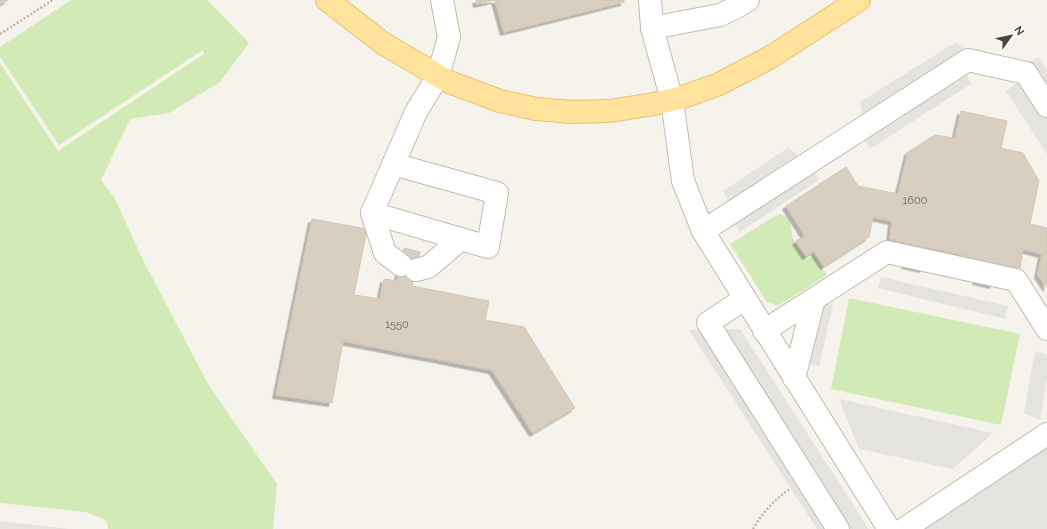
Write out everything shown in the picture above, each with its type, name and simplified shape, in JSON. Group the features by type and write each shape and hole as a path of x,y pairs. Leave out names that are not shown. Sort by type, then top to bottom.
{"main road":[{"path":"326,0 384,44 448,82 500,101 536,109 573,112 610,110 672,100 719,84 762,62 859,0"}],"lane":[{"path":"442,0 449,37 438,76 416,112 372,213 385,254 408,268 428,267 461,239"},
{"path":"650,0 652,28 672,100 683,181 703,231 744,299 889,529"},
{"path":"652,28 720,15 748,0"},
{"path":"703,231 968,60 1026,73 1047,106"},
{"path":"372,213 488,247 497,193 393,164"},
{"path":"764,331 888,252 1016,280 1047,329"},
{"path":"744,299 708,323 838,529"},
{"path":"794,378 814,299"},
{"path":"904,529 1047,434"}],"path":[{"path":"0,34 53,0"},
{"path":"753,529 760,517 781,495 806,478"}],"green space":[{"path":"71,0 207,0 249,43 220,82 169,113 130,119 101,180 114,197 141,256 208,384 277,484 273,529 108,529 106,521 86,512 0,503 0,63 58,151 204,54 203,50 59,145 0,57 0,47"},
{"path":"781,214 789,219 793,238 799,249 807,259 814,255 827,275 778,306 767,302 730,244 775,216"},
{"path":"849,298 1020,334 1001,425 831,389"}],"shaded area":[{"path":"956,42 967,52 1029,62 1039,57 1047,70 1047,154 1006,91 1019,81 968,68 966,73 971,84 870,149 861,135 812,168 819,180 740,232 733,221 729,202 723,191 789,147 799,157 863,115 860,102"},
{"path":"881,277 1008,306 1005,319 878,288"},
{"path":"822,303 833,305 819,366 807,365"},
{"path":"740,329 869,529 817,529 689,330"},
{"path":"1035,351 1047,355 1047,379 1040,420 1024,413"},
{"path":"839,399 993,433 953,469 859,449"},
{"path":"1047,446 1047,529 916,529"},
{"path":"0,521 69,529 0,529"}],"building":[{"path":"0,0 8,0 0,5"},
{"path":"476,0 495,0 477,4"},
{"path":"495,0 624,0 624,2 504,32"},
{"path":"961,111 1007,121 1001,148 1023,153 1039,181 1030,224 1047,228 1047,288 1038,275 1042,254 1023,249 1020,268 998,263 993,285 976,281 982,260 927,247 923,269 905,265 910,244 890,239 892,221 873,217 869,237 824,266 814,251 806,256 796,241 805,236 786,206 846,167 858,186 898,194 908,152 935,135 955,138"},
{"path":"312,219 367,229 354,295 380,299 384,279 397,281 404,248 420,252 412,286 489,301 485,320 524,327 575,408 533,433 492,370 343,341 332,403 276,395"}]}
